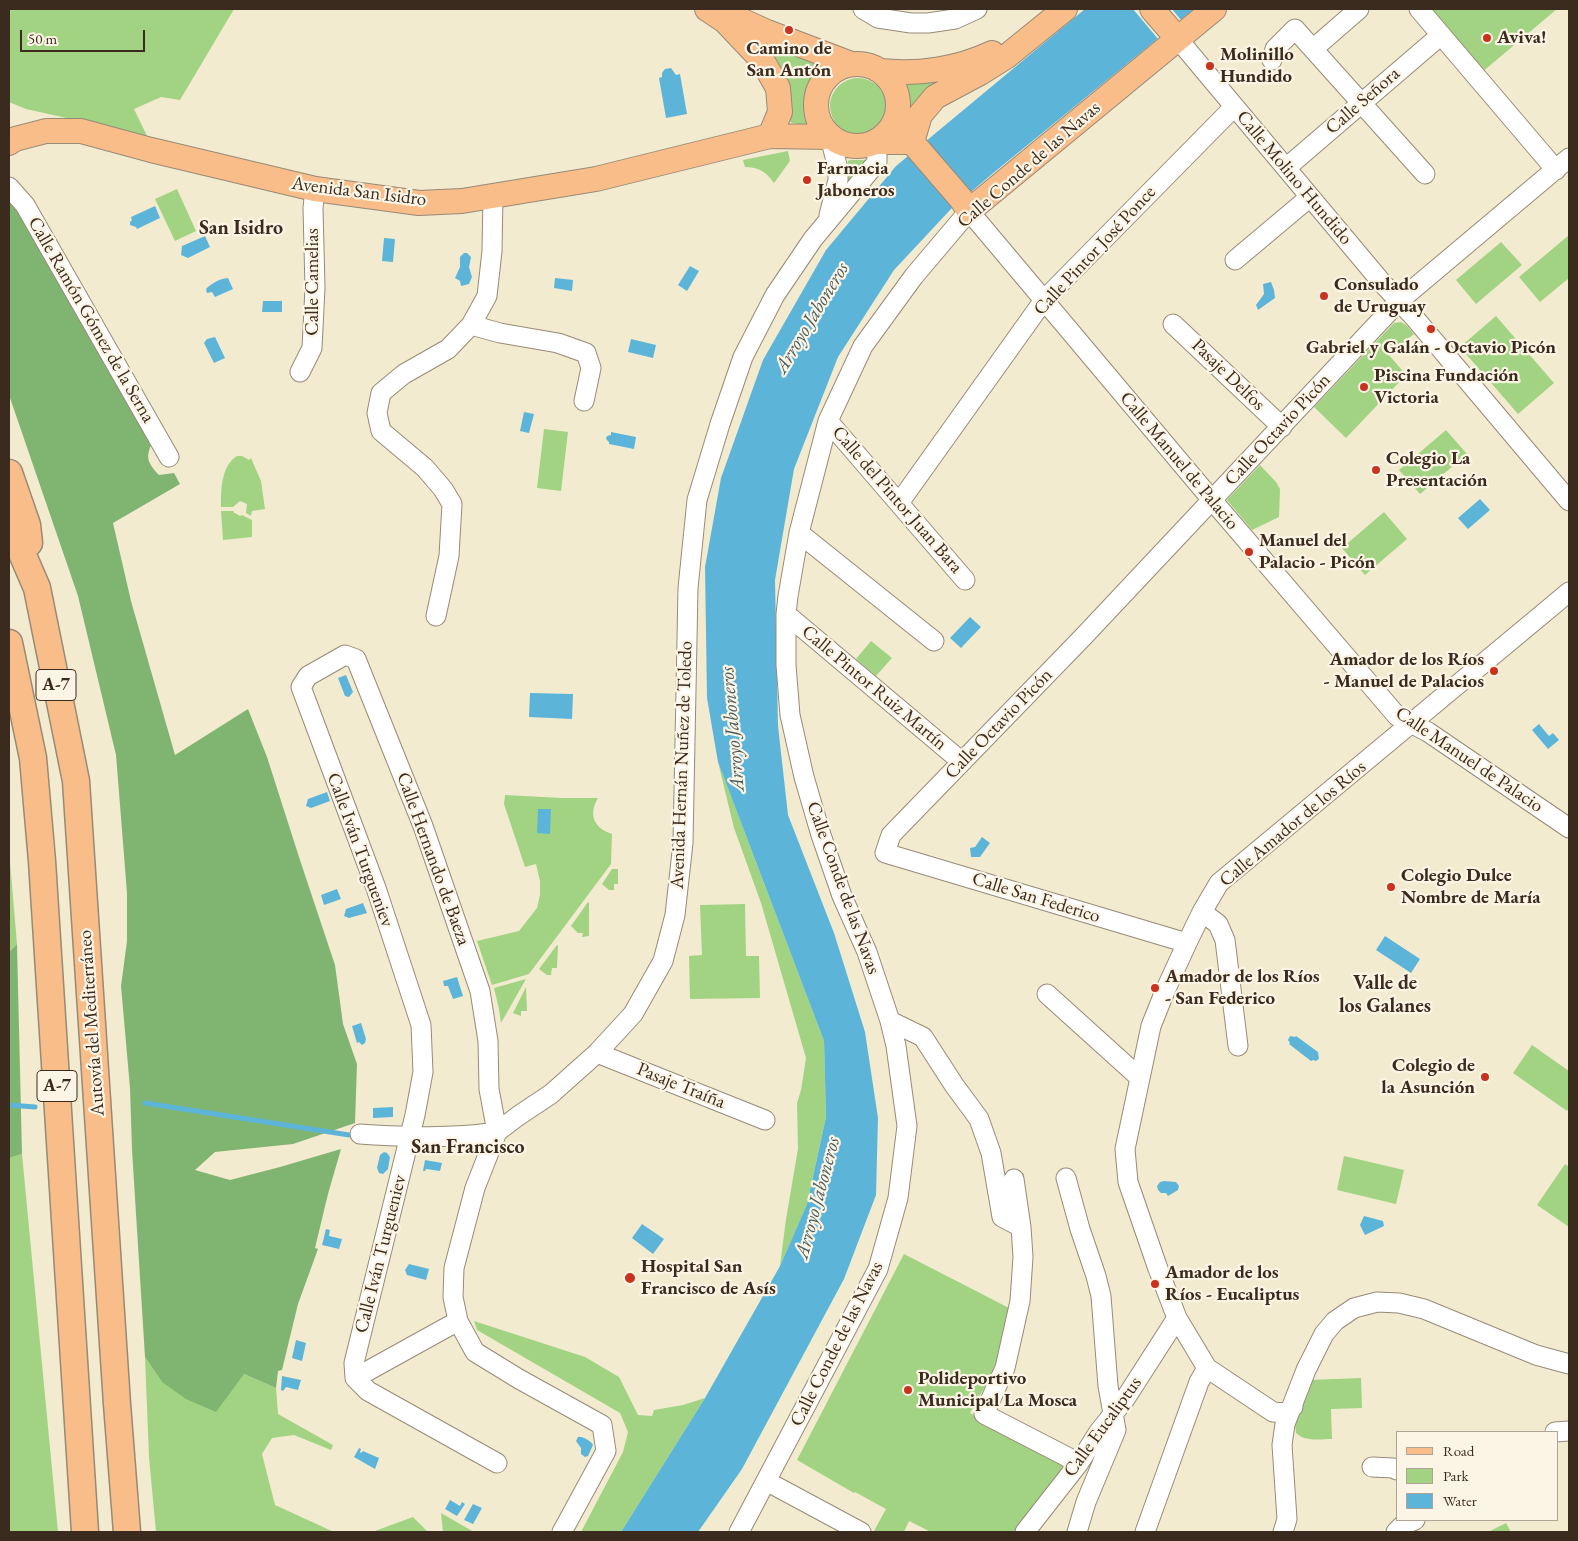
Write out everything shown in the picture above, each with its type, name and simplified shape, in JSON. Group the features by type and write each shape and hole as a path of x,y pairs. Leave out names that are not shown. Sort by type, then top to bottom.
{"highway":[{"path":"9,473 26,524 37,588"},
{"name":"Autovía del Mediterráneo","path":"9,523 37,588 76,781 127,1532"},
{"name":"Autovía del Mediterráneo","path":"9,643 33,758 42,862 85,1532"},
{"path":"9,716 42,862"}],"main road":[{"path":"707,9 725,21 762,60 778,88 780,112 770,136"},
{"path":"716,9 767,32 851,64"},
{"path":"1036,32 984,57 945,69 898,73 881,71 866,64 843,66 828,75 819,89 816,106 820,123 830,137 848,145 862,146 877,142 915,145 920,116 936,97 1007,56 1065,9"},
{"name":"Calle Molino Hundido","path":"1152,9 1173,34"},
{"name":"Calle Conde de las Navas","path":"966,205 1173,34 1214,9"},
{"path":"877,142 891,130 896,120 899,101 892,82 881,71"},
{"name":"Avenida San Isidro","path":"9,143 15,139 46,131 81,131 151,150 315,189 419,203 493,196 596,179 770,136 830,137"},
{"name":"Calle Manuel de Palacio","path":"915,145 966,205"}],"street":[{"path":"863,9 878,18 914,16 928,23 955,19 977,9"},
{"path":"1313,49 1359,9"},
{"path":"1419,9 1562,164"},
{"path":"1272,60 1275,49 1295,29 1424,174"},
{"name":"Calle Molino Hundido","path":"1173,34 1569,501"},
{"name":"Calle Señora","path":"1286,168 1441,35"},
{"name":"Calle Pintor José Ponce","path":"899,503 1044,300 1234,107"},
{"name":"Avenida Hernán Nuñez de Toledo","path":"827,221 838,180 838,169 830,137"},
{"name":"Avenida Hernán Nuñez de Toledo","path":"497,1132 551,1094 597,1053 633,1014 663,961 675,914 683,842 688,588 697,500 743,357 776,295 812,239 876,162 877,142"},
{"name":"Calle Octavio Picón","path":"885,853 891,835 1282,427 1399,301 1562,164"},
{"name":"Calle Ramón Gómez de la Serna","path":"9,187 25,205 169,457"},
{"name":"Calle Camelias","path":"300,372 312,348 315,288 313,208 315,189"},
{"path":"436,616 449,556 452,504 444,490 425,468 381,431 378,412 381,393 404,374 448,349 471,325 487,296 492,252 493,196"},
{"path":"1235,260 1310,197"},
{"name":"Calle Manuel de Palacio","path":"966,205 1212,500 1397,716 1428,732 1569,828"},
{"name":"Calle Conde de las Navas","path":"739,1532 878,1269 898,1198 907,1126 896,1046 890,1021 867,952 842,896 821,835 804,777 790,715 786,664 786,614 798,533 828,420 863,346 966,205"},
{"name":"Pasaje Delfos","path":"1174,324 1282,427"},
{"path":"471,325 500,334 558,342 586,352 592,368 584,401"},
{"name":"Calle del Pintor Juan Bara","path":"828,420 966,580"},
{"path":"798,533 934,641"},
{"name":"Calle Amador de los Ríos","path":"1292,1407 1285,1413 1273,1412 1207,1368 1177,1318 1157,1266 1128,1182 1125,1149 1151,1026 1187,943 1202,912 1219,884 1569,592"},
{"name":"Calle Pintor Ruiz Martín","path":"786,614 962,762"},
{"name":"Calle Hernando de Baeza","path":"301,687 308,676 344,655 356,659 423,826 480,991 488,1041 489,1089 497,1132"},
{"name":"Calle Iván Turgueniev","path":"301,687 376,888 421,1025 423,1072 410,1137 354,1362 355,1378"},
{"name":"Calle San Federico","path":"885,853 1187,943"},
{"path":"1202,912 1218,924 1225,940 1238,1046"},
{"path":"1047,994 1140,1078"},
{"path":"890,1021 923,1037 979,1119 991,1153 1002,1217 1021,1227"},
{"name":"Pasaje Traíña","path":"597,1053 765,1120"},
{"path":"360,1134 410,1137 472,1136 497,1132"},
{"path":"497,1132 475,1188 454,1268 453,1298 458,1321 475,1352 602,1425 606,1451 562,1532"},
{"path":"1066,1178 1101,1296 1108,1386 1116,1430 1086,1502 1077,1532"},
{"path":"1014,1179 1023,1257 1020,1301 1005,1368 984,1414 1079,1463"},
{"path":"1283,1532 1287,1518 1282,1445 1285,1424 1306,1370 1324,1334 1335,1321 1354,1308 1376,1302 1399,1303 1424,1309 1536,1355 1569,1364"},
{"name":"Calle Eucaliptus","path":"1025,1532 1079,1463 1098,1433 1125,1399 1177,1318"},
{"path":"458,1321 355,1378 368,1391 497,1463"},
{"path":"1145,1532 1199,1382 1207,1368"},
{"name":"Calle Amador de los Ríos","path":"1246,1394 1282,1445"},
{"path":"1372,1467 1396,1470"},
{"path":"766,1481 833,1526 862,1532"}],"green space":[{"path":"9,9 234,9 180,100 161,97 134,109 147,136 26,109 9,102"},
{"name":"Aviva!","path":"1427,9 1557,9 1481,73"},
{"path":"765,42 825,67 826,72 818,84 814,95 813,121 809,126 792,123 783,116 761,45"},
{"path":"858,78 869,80 878,86 884,95 886,106 884,117 878,126 869,132 858,134 847,132 838,126 832,117 830,106 832,95 838,86 847,80"},
{"path":"939,78 944,84 909,112 909,100 904,82"},
{"path":"788,151 790,161 774,183 762,171 745,167 743,160"},
{"path":"866,160 849,184 845,181 848,161"},
{"path":"177,189 196,231 175,241 155,199"},
{"path":"9,201 16,206 153,441 148,455 150,463 159,475 174,473 180,484 113,523 131,601 175,755 248,709 267,757 335,965 343,1024 357,1064 355,1123 293,1144 215,1152 195,1170 230,1180 341,1149 315,1248 318,1249 298,1304 282,1370 278,1371 276,1388 244,1374 216,1412 186,1399 162,1382 145,1357 130,1088 121,986 127,941 127,893 116,755 78,596 9,395"},
{"path":"1569,235 1569,278 1540,302 1519,277"},
{"path":"1501,242 1522,265 1476,304 1456,280"},
{"path":"1496,316 1554,383 1518,414 1460,347"},
{"name":"Piscina Fundación Victoria","path":"1401,322 1414,334 1389,355 1406,375 1346,438 1314,407 1394,323"},
{"path":"544,429 568,432 561,491 537,488"},
{"path":"1446,430 1467,454 1420,494 1399,470"},
{"path":"237,456 242,456 249,460 251,458 261,481 265,509 252,511 251,516 246,513 247,504 240,501 233,507 221,507 225,472 232,460"},
{"path":"1260,465 1280,489 1279,517 1252,530 1227,500"},
{"path":"221,511 234,511 240,516 242,515 252,520 252,537 223,540"},
{"path":"1384,512 1407,539 1365,575 1342,548"},
{"path":"871,641 892,658 876,676 856,659"},
{"path":"718,762 824,1041 826,1117 807,1204 780,1266 798,1149 797,1103 806,1058 761,903 734,828"},
{"path":"505,795 598,798 593,815 594,820 601,828 612,834 611,864 529,974 492,985 477,941 519,931 537,908 540,895 540,881 536,864 525,867 504,804"},
{"path":"9,850 17,944 9,952"},
{"path":"612,869 618,869 618,884 614,884 614,890 609,890 602,884"},
{"path":"588,902 589,936 582,937 583,933 578,933 571,926"},
{"path":"745,904 746,956 759,956 760,998 690,999 689,956 702,955 700,905"},
{"path":"17,944 22,1154 9,1158 9,952"},
{"path":"557,945 557,968 552,968 551,975 547,975 539,969"},
{"path":"526,979 501,1023 494,988"},
{"path":"526,987 527,1011 521,1011 521,1016 513,1013"},
{"path":"1532,1045 1569,1071 1569,1107 1567,1111 1513,1073"},
{"path":"22,1154 58,1532 9,1532 9,1158"},
{"path":"1344,1156 1404,1170 1396,1204 1337,1190"},
{"path":"1565,1164 1569,1167 1569,1227 1537,1205"},
{"name":"Polideportivo Municipal La Mosca","path":"904,1254 1011,1309 996,1367 970,1413 1067,1463 1067,1466 1016,1532 931,1532 909,1521 904,1532 877,1532 874,1531 886,1509 797,1460"},
{"path":"474,1321 585,1357 619,1377 638,1415 652,1416 654,1410 683,1405 705,1398 621,1532 581,1532 623,1452 628,1432 620,1413 477,1330"},
{"path":"145,1357 162,1382 244,1374 276,1388 278,1414 333,1445 331,1450 294,1435 272,1438 262,1454 275,1505 334,1532 156,1532 149,1457"},
{"path":"1361,1378 1362,1408 1331,1409 1332,1439 1308,1439 1296,1433 1295,1423 1308,1380"},
{"path":"441,1513 474,1532 443,1532"},
{"path":"413,1517 428,1532 372,1532"},
{"path":"1506,1523 1511,1532 1488,1532"}],"water":[{"name":"Arroyo Jaboneros","path":"1085,9 1194,9 951,209 894,270 838,357 794,469 775,580 778,726 788,815 834,933 865,1032 878,1118 876,1195 844,1279 742,1469 698,1532 621,1532 705,1398 780,1266 807,1204 826,1117 824,1041 718,762 707,698 705,567 721,478 763,360 826,250 896,166"},
{"path":"671,68 676,75 680,74 687,114 666,118 659,78 662,77 665,69"},
{"path":"155,206 160,218 137,229 130,225 131,217"},
{"path":"205,236 210,247 188,258 181,255 182,246"},
{"path":"384,238 395,239 393,262 382,261"},
{"path":"464,253 471,257 469,267 472,277 469,284 461,286 460,281 455,278 460,267 460,257"},
{"path":"690,266 699,271 687,291 678,285"},
{"path":"228,278 233,289 215,297 212,292 207,293 206,289 211,285 219,280"},
{"path":"555,278 573,280 572,291 554,288"},
{"path":"1271,282 1275,298 1258,310 1256,305 1264,294 1263,284"},
{"path":"263,301 282,301 282,312 262,312"},
{"path":"215,337 225,358 214,363 204,343 207,339"},
{"path":"631,339 656,345 653,358 628,352"},
{"path":"524,412 534,414 529,433 520,431"},
{"path":"611,432 636,437 634,449 609,444 606,439 607,436 611,435"},
{"path":"1480,499 1490,510 1468,529 1458,518"},
{"path":"970,617 981,627 961,648 950,638"},
{"path":"346,675 353,692 349,697 345,696 338,678"},
{"path":"530,693 573,694 572,719 529,717"},
{"path":"1539,724 1549,736 1553,733 1559,740 1548,749 1532,730"},
{"path":"327,792 330,801 311,808 306,806 308,799"},
{"path":"538,809 551,809 550,834 537,833"},
{"path":"982,837 990,843 980,857 971,857 970,848 975,847"},
{"path":"337,889 341,899 324,905 321,895"},
{"path":"363,903 367,913 349,918 344,916 346,909"},
{"path":"1385,936 1420,959 1411,973 1376,950"},
{"path":"457,977 463,996 453,999 448,986 444,986 443,981"},
{"path":"361,1023 366,1039 362,1045 359,1042 357,1043 352,1026"},
{"path":"1290,1036 1296,1036 1318,1052 1319,1059 1311,1061 1289,1044"},
{"path":"393,1107 393,1117 373,1118 373,1108"},
{"path":"384,1152 390,1157 388,1169 383,1174 379,1173 377,1168 380,1155"},
{"path":"425,1160 442,1163 440,1171 426,1169 423,1171"},
{"path":"1160,1182 1176,1182 1179,1186 1178,1190 1168,1196 1166,1193 1161,1193 1157,1186"},
{"path":"1364,1216 1383,1221 1384,1226 1365,1235 1360,1225"},
{"path":"642,1224 664,1239 653,1254 632,1238"},
{"path":"326,1229 330,1230 329,1236 342,1239 339,1249 322,1245"},
{"path":"409,1264 429,1269 426,1280 407,1275 405,1270"},
{"path":"296,1340 306,1343 302,1361 292,1358"},
{"path":"282,1376 301,1380 298,1390 286,1387 283,1391 281,1390"},
{"path":"578,1437 586,1439 593,1445 588,1456 585,1457 581,1454 581,1448 576,1441"},
{"path":"359,1448 361,1453 363,1451 379,1458 375,1469 354,1457"},
{"path":"450,1500 460,1506 462,1502 465,1504 457,1516 445,1509"},
{"path":"473,1504 482,1508 473,1524 464,1520"}],"pier":[{"path":"1133,9 1172,9 1181,20 1158,39"}],"waterway":[{"path":"145,1103 349,1135"},
{"path":"9,1105 35,1107"}],"place":[{"name":"Camino de San Antón","path":"789,30"},
{"name":"Aviva!","path":"1487,38"},
{"name":"Molinillo Hundido","path":"1210,66"},
{"name":"Farmacia Jaboneros","path":"807,180"},
{"name":"Consulado de Uruguay","path":"1324,296"},
{"name":"Gabriel y Galán - Octavio Picón","path":"1431,329"},
{"name":"Piscina Fundación Victoria","path":"1364,387"},
{"name":"Colegio La Presentación","path":"1376,470"},
{"name":"Manuel del Palacio - Picón","path":"1249,552"},
{"name":"Amador de los Ríos - Manuel de Palacios","path":"1494,671"},
{"name":"Colegio Dulce Nombre de María","path":"1391,887"},
{"name":"Amador de los Ríos - San Federico","path":"1155,988"},
{"name":"Colegio de la Asunción","path":"1485,1077"},
{"name":"Hospital San Francisco de Asís","path":"630,1278"},
{"name":"Amador de los Ríos - Eucaliptus","path":"1155,1284"},
{"name":"Polideportivo Municipal La Mosca","path":"908,1390"}],"district":[{"name":"San Isidro","path":"241,229"},
{"name":"Valle de los Galanes","path":"1385,996"},
{"name":"San Francisco","path":"468,1148"}]}
